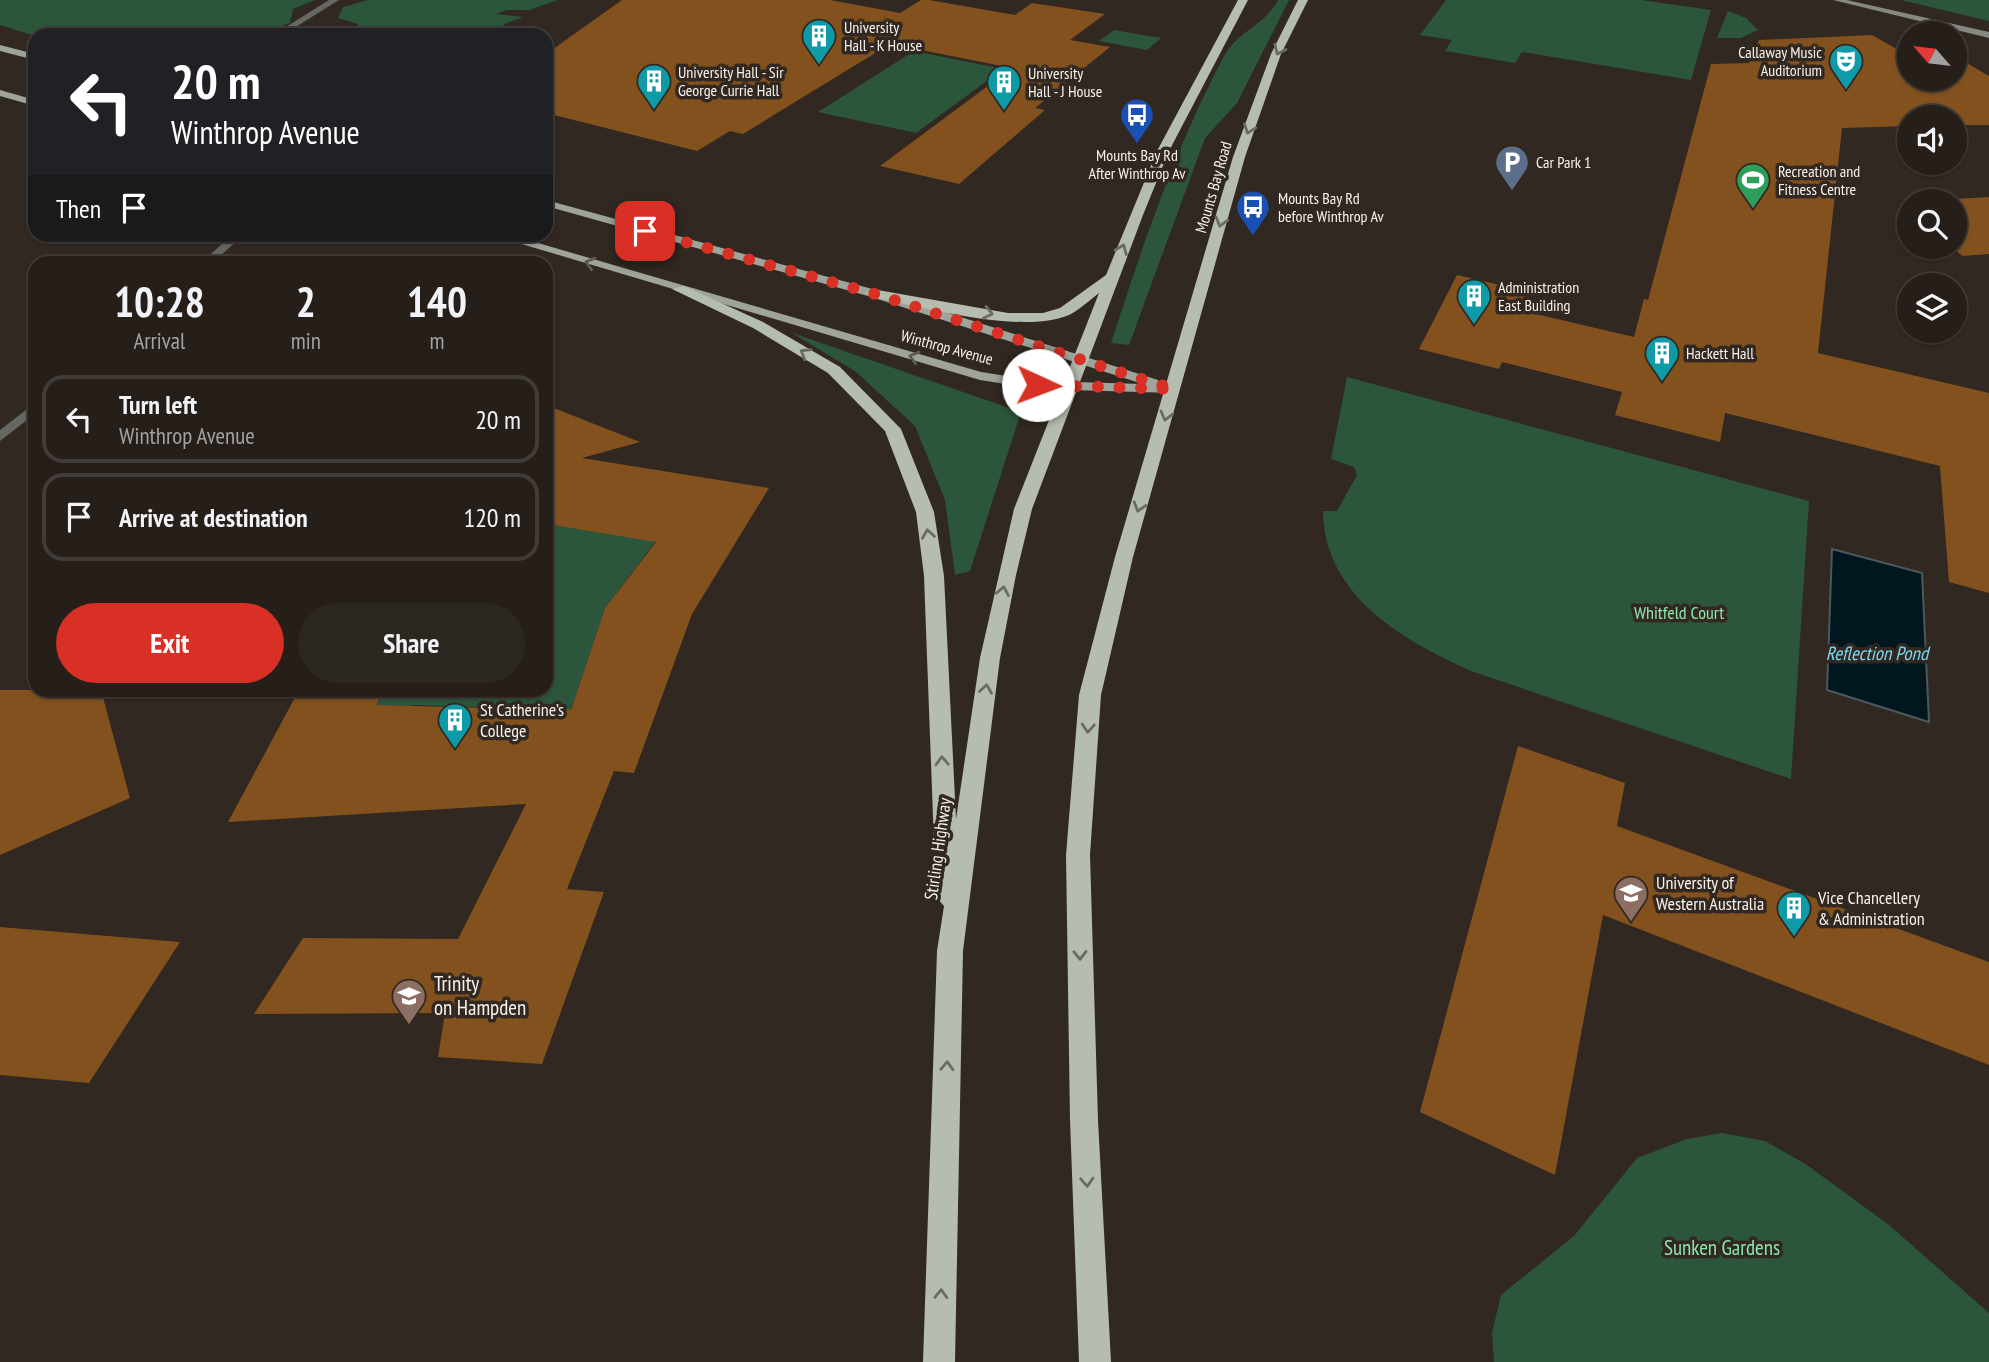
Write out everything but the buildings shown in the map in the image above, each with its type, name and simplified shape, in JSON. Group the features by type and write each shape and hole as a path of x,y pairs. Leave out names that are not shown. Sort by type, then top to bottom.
{"highway":[{"path":"1081,359 1111,276 1163,150 1244,0"},
{"name":"Mounts Bay Road","path":"1173,389 1239,157 1276,54 1303,0"},
{"path":"872,293 1008,317 1043,317 1065,311 1111,276"},
{"path":"679,289 758,325 834,370 893,429 925,512 934,576 950,951"},
{"name":"Stirling Highway","path":"939,1362 950,951 990,658 1006,575 1023,509 1081,359"},
{"path":"1095,1362 1084,1120 1078,855 1090,695 1125,557 1173,389"}],"main road":[{"path":"1837,0 1989,35"},
{"path":"1879,0 1989,26"},
{"path":"0,48 28,55"},
{"path":"0,93 28,101"},
{"name":"Winthrop Avenue","path":"553,205 872,293 1173,389"},
{"name":"Winthrop Avenue","path":"521,242 980,376 1038,385 1173,389"}],"street":[{"path":"289,28 335,0"},
{"path":"214,256 231,242"},
{"path":"0,437 28,413"}],"green space":[{"path":"0,0 315,0 293,9 290,23 277,28 28,28 28,34 0,25"},
{"path":"368,0 557,0 530,10 506,10 496,14 523,17 504,24 503,28 358,28 358,24 338,18 343,7"},
{"path":"1278,0 1289,0 1237,103 1205,138 1129,345 1111,343 1161,197 1207,90 1230,47 1266,16"},
{"path":"1446,0 1641,0 1711,10 1691,80 1522,52 1515,63 1445,51 1452,40 1420,35"},
{"path":"1901,0 1989,0 1989,21"},
{"path":"1728,11 1746,18 1758,30 1741,38 1717,38"},
{"path":"1114,30 1161,38 1147,50 1099,41"},
{"path":"914,51 1003,69 916,133 818,112"},
{"path":"792,333 1021,412 970,571 955,575 945,500 915,426 855,371"},
{"name":"Whitfeld Court","path":"1347,377 1809,501 1791,779 1471,671 1419,645 1372,611 1352,591 1337,568 1327,541 1323,511 1337,511 1357,475 1354,467 1331,459"},
{"path":"553,525 630,537 665,529 605,608 567,722 545,709 413,705 400,730 365,727 380,697 553,697"},
{"name":"Sunken Gardens","path":"1722,1133 1765,1141 1807,1165 1889,1225 1989,1313 1989,1362 1494,1362 1492,1333 1501,1295 1574,1236 1637,1158 1687,1139"}],"water":[{"name":"Reflection Pond","path":"1832,549 1922,573 1929,722 1827,690"}],"place":[{"name":"University Hall - K House","path":"819,66"},
{"name":"Callaway Music Auditorium","path":"1846,91"},
{"name":"University Hall - Sir George Currie Hall","path":"654,111"},
{"name":"University Hall - J House","path":"1004,112"},
{"name":"Mounts Bay Rd After Winthrop Av","path":"1137,145"},
{"name":"Car Park 1","path":"1512,192"},
{"name":"Recreation and Fitness Centre","path":"1753,210"},
{"name":"Mounts Bay Rd before Winthrop Av","path":"1253,237"},
{"name":"Administration East Building","path":"1474,326"},
{"name":"Hackett Hall","path":"1662,383"},
{"name":"St Catherine’s College","path":"455,750"},
{"name":"University of Western Australia","path":"1631,923"},
{"name":"Vice Chancellery & Administration","path":"1794,938"},
{"name":"Trinity on Hampden","path":"409,1026"}],"route":[{"path":"645,231 872,293 1173,389 1038,385"}]}
